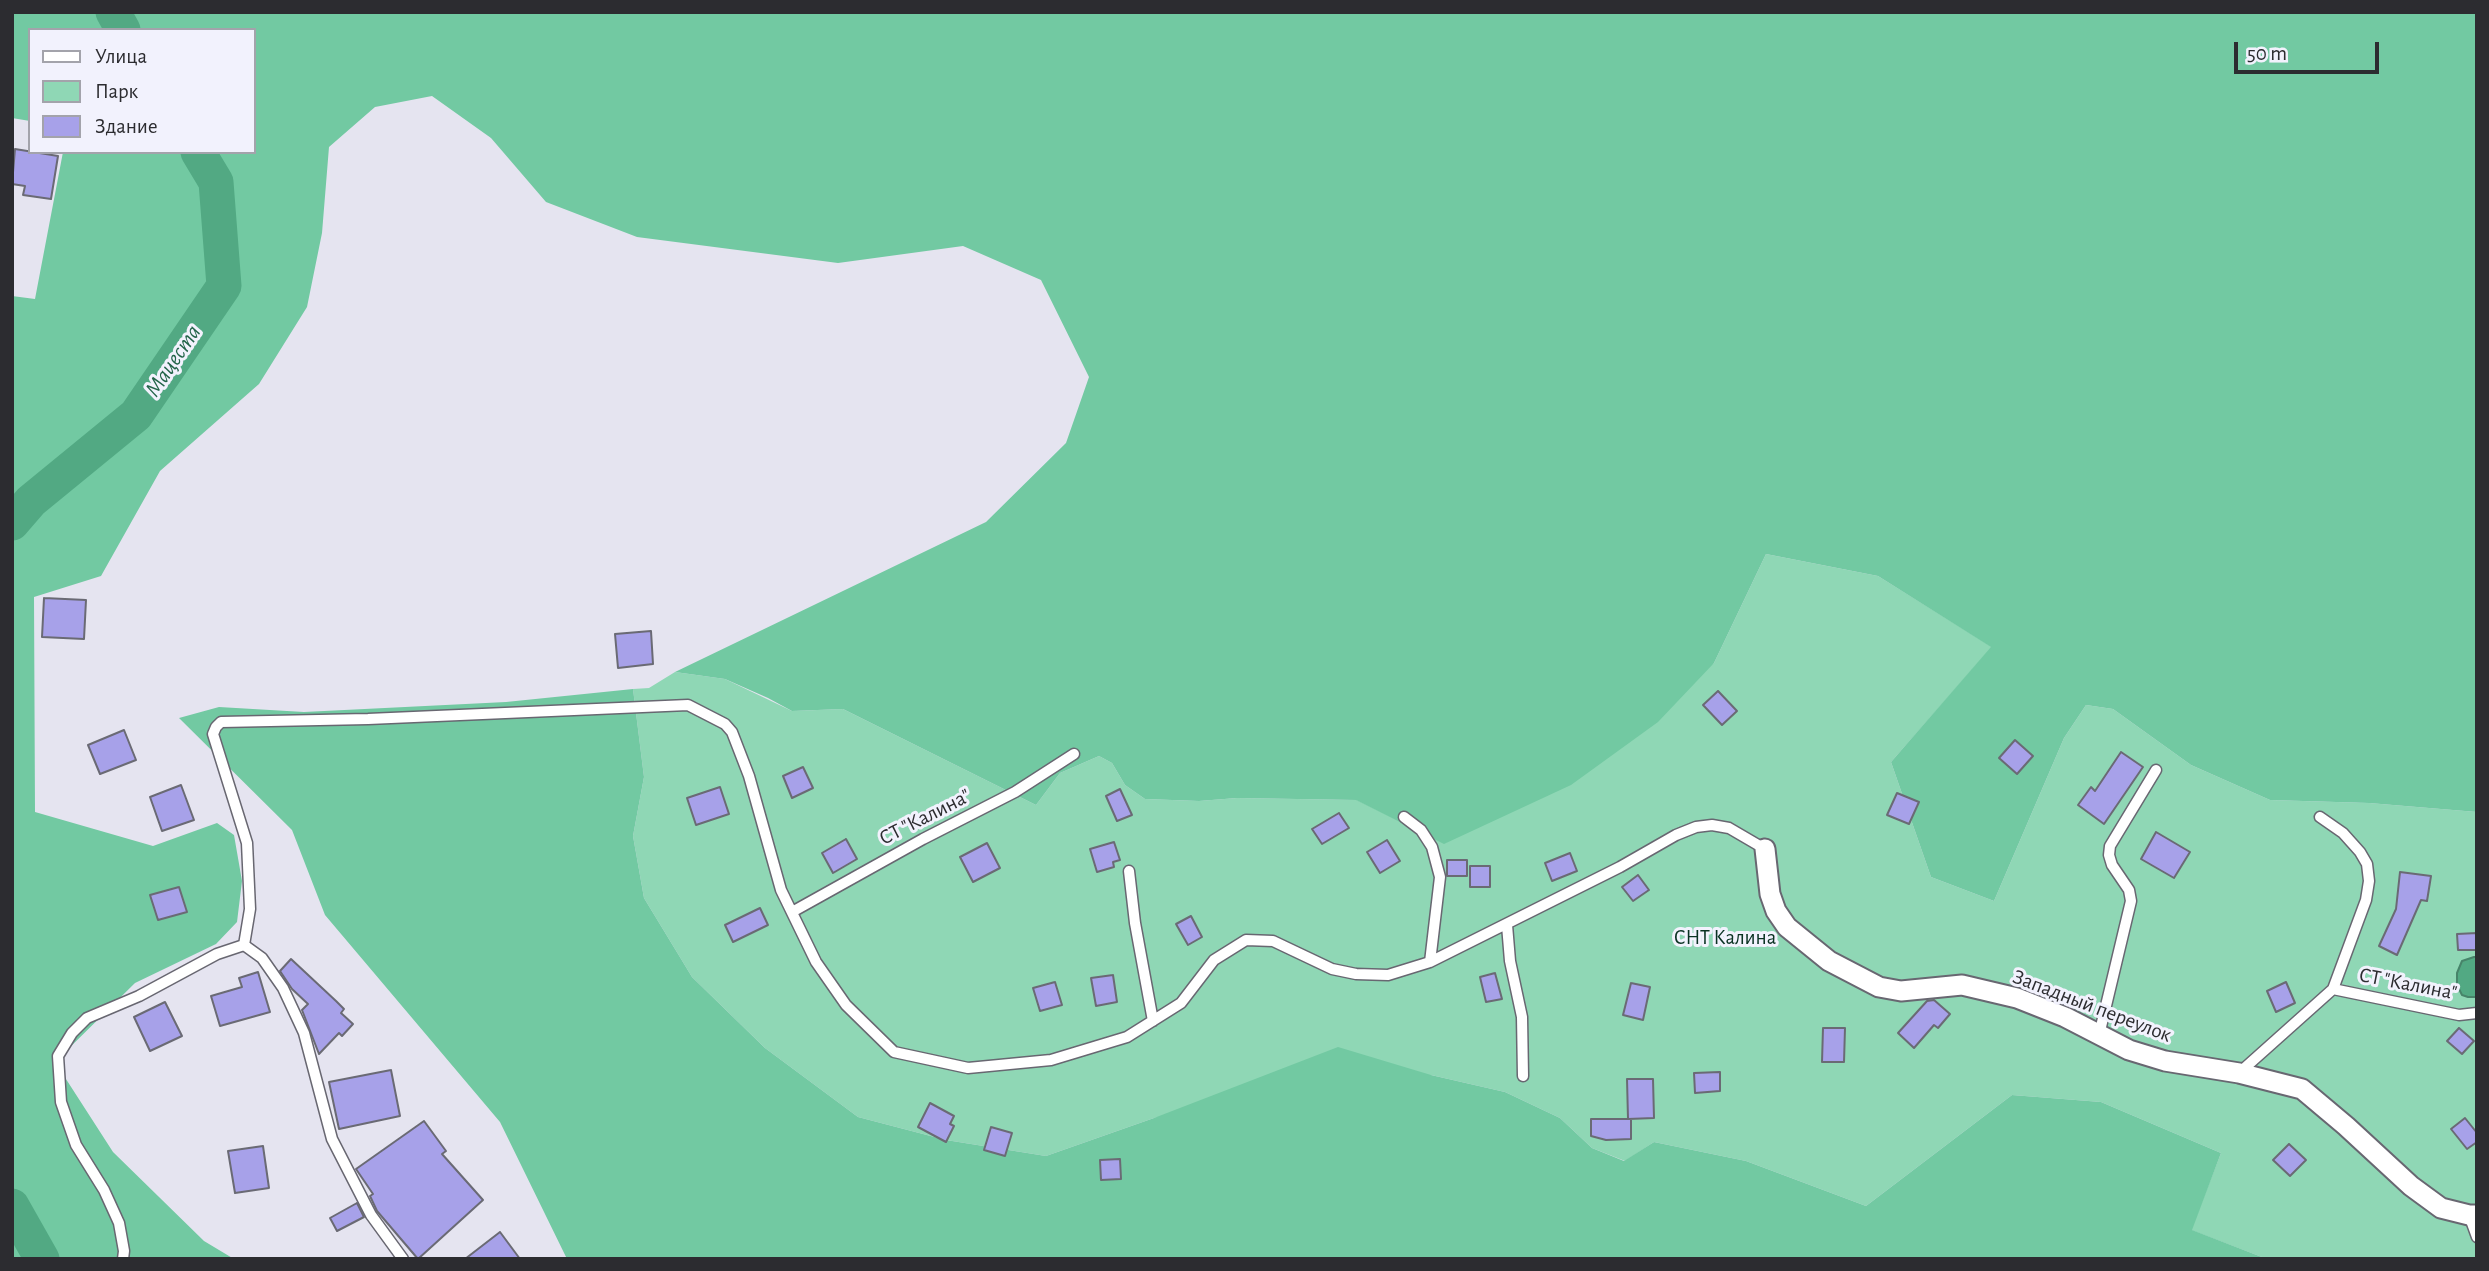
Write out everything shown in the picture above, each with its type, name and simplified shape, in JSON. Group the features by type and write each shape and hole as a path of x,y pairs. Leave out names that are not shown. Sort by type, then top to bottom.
{"street":[{"name":"Западный переулок","path":"1765,849 1770,894 1776,911 1787,927 1829,961 1879,987 1901,990 1962,985 2017,998 2066,1017 2129,1050 2165,1061 2239,1073 2302,1089 2411,1186 2441,1208 2473,1215"}],"lane":[{"path":"244,945 250,909 247,843 214,734 221,722 368,719 688,705 725,724 732,732 749,776 781,890 816,962 846,1005 894,1052 968,1068 1051,1060 1128,1037 1181,1003 1214,960 1246,940 1273,941 1332,969 1356,974 1388,975 1430,962 1620,867 1675,835 1696,827 1712,825 1729,828 1765,849"},
{"name":"СТ \"Калина\"","path":"792,912 878,862 1015,792 1074,754"},
{"path":"2099,1035 2131,901 2129,890 2112,865 2110,846 2156,770"},
{"path":"1404,817 1421,830 1432,847 1440,877 1430,962"},
{"path":"2320,817 2343,833 2360,852 2367,864 2369,881 2366,900 2333,989"},
{"path":"1129,871 1135,923 1153,1021"},
{"path":"1507,925 1510,961 1521,1017 1523,1076"},
{"path":"122,1259 124,1251 119,1223 104,1190 76,1145 61,1102 58,1056 72,1033 87,1018 139,996 217,954 244,945"},
{"path":"244,945 262,958 283,988 304,1033 332,1139 371,1215 403,1259"},
{"name":"СТ \"Калина\"","path":"2239,1073 2333,989 2459,1015 2477,1013"},
{"path":"2473,1215 2477,1237"}],"green space":[{"name":"СНТ Калина","path":"1766,554 1878,576 1992,647 1891,762 1931,877 1994,901 2064,738 2086,705 2113,709 2191,765 2270,800 2369,803 2477,812 2477,1259 2267,1259 2191,1230 2221,1153 2101,1102 2012,1095 1866,1206 1746,1161 1654,1142 1625,1161 1592,1148 1560,1118 1505,1092 1431,1075 1154,1118 1046,1156 946,1140 858,1117 765,1048 692,977 644,898 633,836 644,777 633,689 649,688 675,672 725,679 792,711 843,709 1036,805 1060,773 1099,756 1112,763 1125,785 1145,799 1357,800 1445,843 1714,663"}],"shaded area":[{"path":"12,12 2477,12 2477,812 2369,803 2270,800 2191,765 2113,709 2086,705 2064,738 1994,901 1931,877 1891,762 1991,647 1878,576 1766,554 1714,663 1658,722 1571,785 1444,844 1356,800 1145,799 1125,785 1112,763 1099,756 1060,773 1036,805 843,709 792,711 725,679 675,672 986,522 1066,443 1089,377 1041,280 963,246 838,263 637,237 546,202 491,138 432,96 375,107 329,147 322,233 307,307 259,384 160,471 101,576 34,597 35,812 153,846 217,823 234,835 242,881 237,922 216,944 135,983 55,1062 113,1152 204,1241 234,1259 12,1259 12,296 35,299 63,154 256,154 256,28 28,28 28,121 12,118"},
{"path":"633,689 644,777 633,836 644,898 692,977 765,1048 858,1117 946,1140 1046,1156 1154,1118 1338,1047 1431,1075 1505,1092 1560,1118 1592,1148 1624,1161 1654,1142 1746,1161 1866,1206 2012,1095 2101,1102 2221,1153 2192,1230 2267,1259 567,1259 500,1122 325,915 292,830 179,718 219,707 304,712 506,702"},
{"path":"2477,957 2477,997 2468,997 2462,995 2457,985 2457,973 2462,961"}],"building":[{"path":"15,149 28,151 28,154 58,156 51,199 23,195 25,186 12,184"},
{"path":"44,598 86,600 84,639 42,637"},
{"path":"651,631 653,664 618,668 615,634"},
{"path":"1718,691 1737,711 1722,725 1703,705"},
{"path":"124,730 136,760 100,774 88,745"},
{"path":"2015,740 2033,756 2017,774 1999,758"},
{"path":"2121,752 2143,767 2104,824 2078,805 2091,787 2095,791"},
{"path":"803,767 813,788 792,798 783,776"},
{"path":"181,785 194,820 162,831 150,797"},
{"path":"720,787 729,814 696,825 687,798"},
{"path":"1120,789 1132,815 1117,821 1106,796"},
{"path":"1897,793 1919,802 1909,824 1887,815"},
{"path":"1339,813 1349,828 1322,844 1312,829"},
{"path":"2156,832 2190,852 2174,878 2141,859"},
{"path":"846,839 857,859 833,873 822,853"},
{"path":"1387,840 1400,861 1380,873 1367,852"},
{"path":"1114,842 1120,860 1113,862 1114,867 1097,872 1090,849"},
{"path":"987,843 1000,868 973,882 960,857"},
{"path":"1570,853 1577,871 1552,881 1545,863"},
{"path":"1447,860 1467,860 1467,876 1447,876"},
{"path":"1470,866 1490,866 1490,887 1470,887"},
{"path":"2400,872 2431,876 2427,901 2421,900 2397,955 2379,946 2396,909"},
{"path":"1638,875 1649,890 1633,901 1622,887"},
{"path":"179,887 187,912 158,920 150,895"},
{"path":"760,908 768,925 733,942 725,925"},
{"path":"1191,916 1202,937 1188,945 1176,924"},
{"path":"2477,933 2477,950 2458,950 2457,934"},
{"path":"291,959 344,1009 341,1013 353,1024 342,1036 339,1033 319,1054 302,1010 308,1004 292,989 280,971"},
{"path":"258,972 270,1012 220,1026 211,996 242,987 239,978"},
{"path":"1495,973 1502,999 1486,1002 1480,977"},
{"path":"1113,975 1117,1002 1096,1006 1091,978"},
{"path":"1055,982 1062,1005 1040,1011 1033,988"},
{"path":"2286,982 2295,1003 2276,1012 2267,991"},
{"path":"1631,983 1650,987 1643,1020 1623,1015"},
{"path":"1934,1000 1950,1014 1938,1028 1934,1025 1914,1048 1898,1033 1927,1001"},
{"path":"165,1002 182,1036 150,1051 134,1017"},
{"path":"1823,1028 1845,1028 1844,1062 1822,1062"},
{"path":"2459,1028 2474,1041 2462,1054 2447,1041"},
{"path":"391,1070 400,1116 339,1129 329,1082"},
{"path":"1720,1072 1720,1091 1695,1093 1694,1073"},
{"path":"1627,1079 1653,1079 1654,1118 1628,1119"},
{"path":"930,1103 954,1116 950,1124 954,1126 946,1142 918,1127"},
{"path":"2465,1118 2477,1133 2477,1142 2467,1149 2451,1129"},
{"path":"1591,1119 1631,1119 1631,1139 1606,1140 1591,1136"},
{"path":"424,1121 446,1151 442,1154 483,1200 418,1259 377,1211 370,1196 373,1194 356,1169"},
{"path":"991,1127 1012,1133 1005,1156 984,1150"},
{"path":"2289,1144 2306,1160 2290,1176 2273,1160"},
{"path":"263,1146 269,1188 235,1193 228,1151"},
{"path":"1120,1159 1121,1179 1101,1180 1100,1160"},
{"path":"357,1203 364,1217 337,1231 330,1218"},
{"path":"500,1232 520,1259 465,1259"}],"waterway":[{"name":"Мацеста","path":"113,12 122,28"},
{"name":"Мацеста","path":"12,523 31,501 136,415 224,286 216,182 199,154"},
{"name":"Мацеста","path":"12,1206 42,1259"}]}
